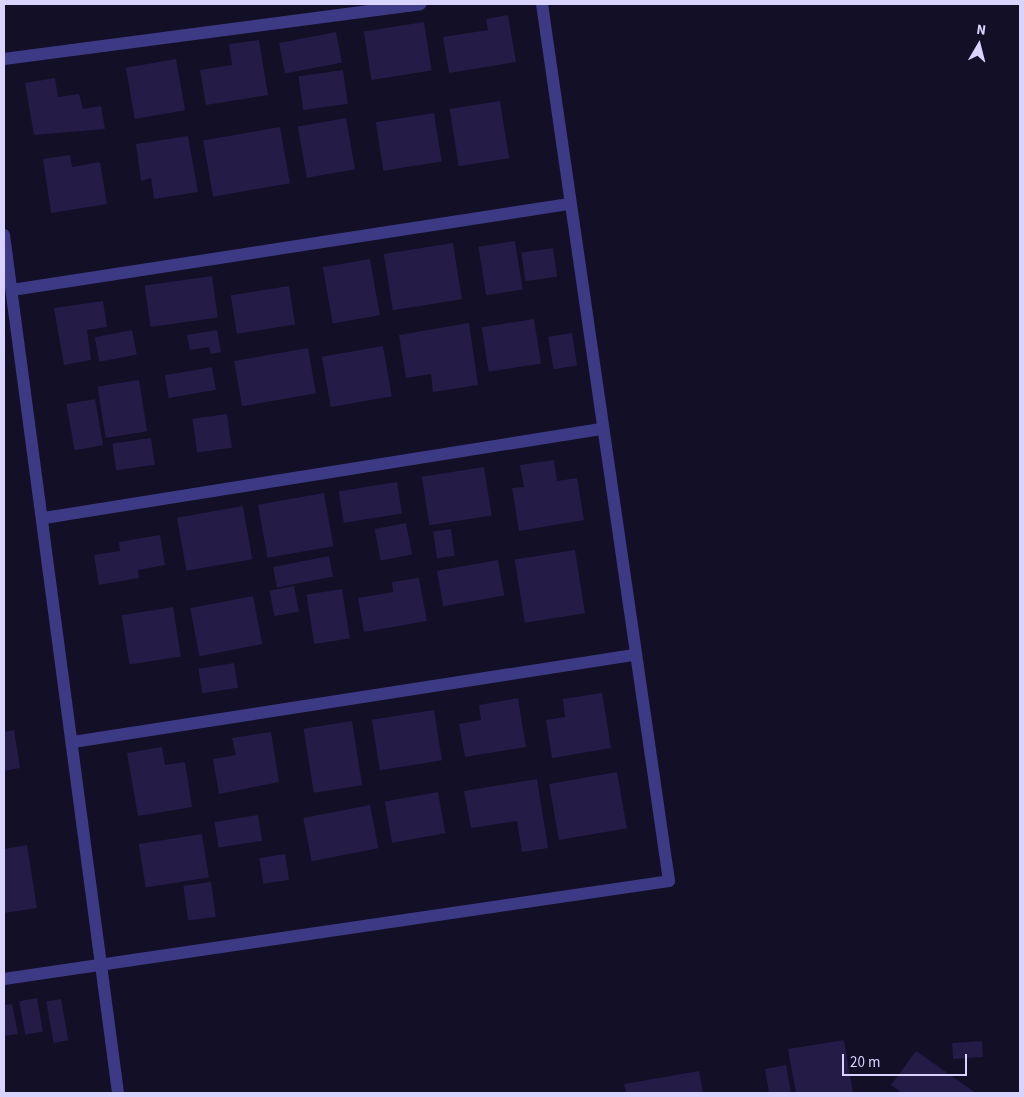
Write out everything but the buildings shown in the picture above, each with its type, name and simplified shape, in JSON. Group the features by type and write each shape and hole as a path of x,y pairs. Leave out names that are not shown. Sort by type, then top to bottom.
{"street":[{"path":"4,59 420,4"},
{"path":"4,979 669,881 601,429 542,4"},
{"path":"12,290 569,204"},
{"path":"4,235 44,518 100,966 118,1093"},
{"path":"44,518 601,429"},
{"path":"73,742 634,655"}]}
